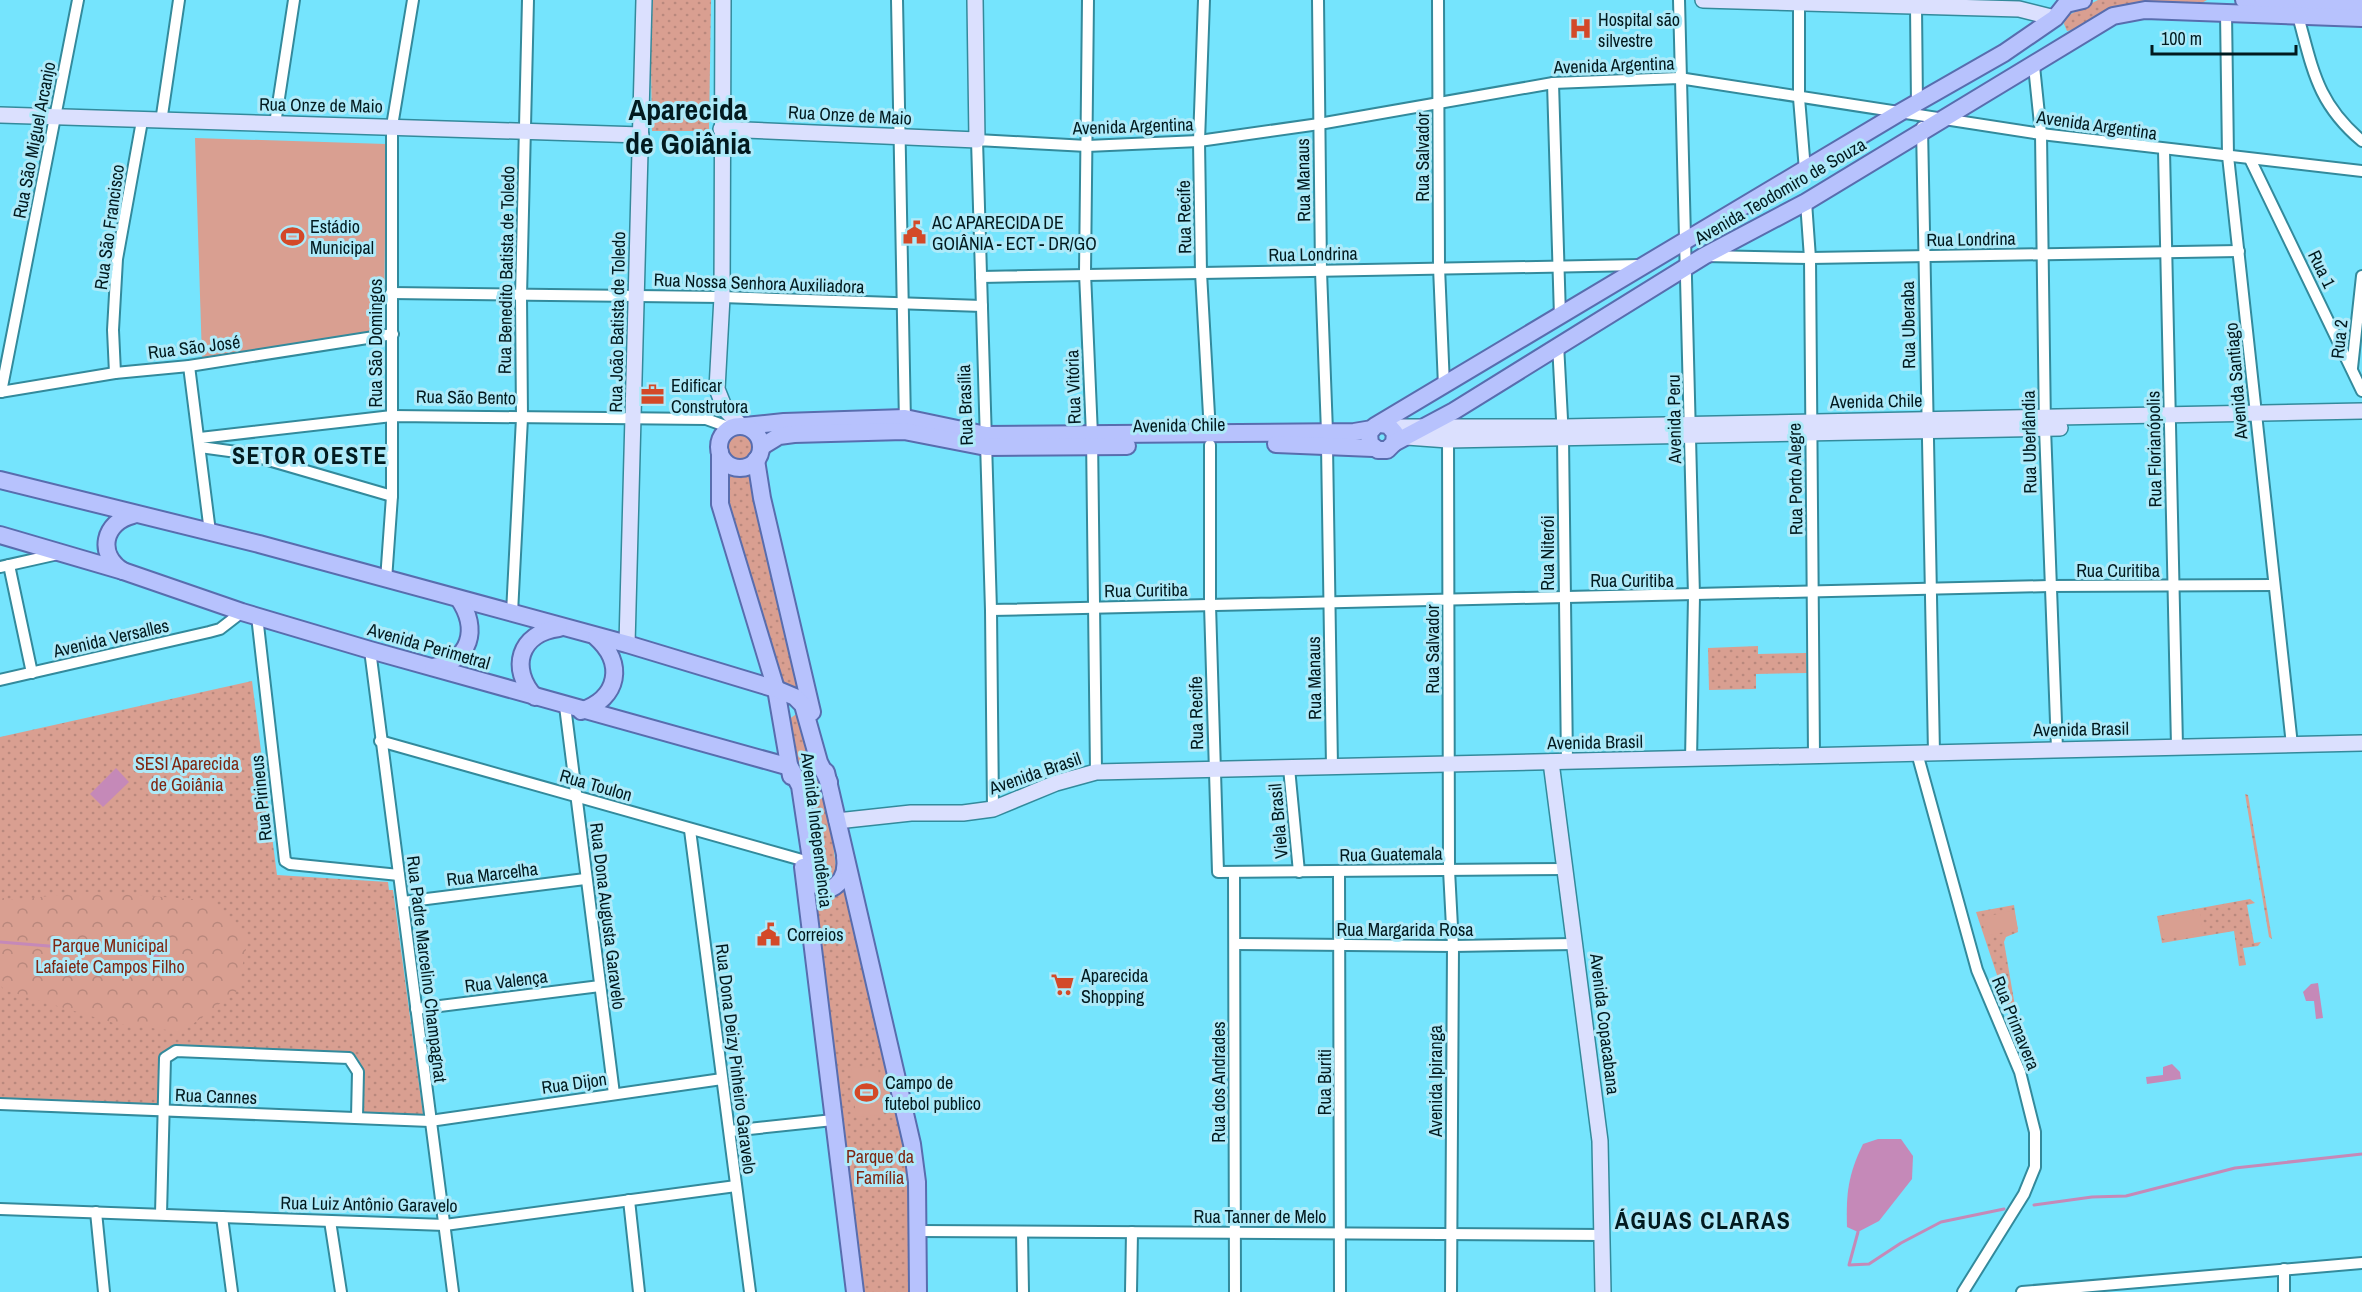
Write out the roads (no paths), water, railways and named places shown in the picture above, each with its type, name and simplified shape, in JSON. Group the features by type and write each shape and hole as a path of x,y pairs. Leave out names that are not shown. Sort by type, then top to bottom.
{"main road":[{"name":"Avenida Teodomiro de Souza","path":"1389,432 1423,427 1454,411 1558,344 1687,266 1806,202 2004,53 2055,18 2066,4 2083,0"},
{"path":"2197,12 2214,0"},
{"path":"2244,0 2362,6"},
{"name":"Avenida Teodomiro de Souza","path":"1389,432 1444,386 1899,113 1944,119 2034,66 2081,34 2124,12 2197,12 2362,18"},
{"path":"2055,18 2055,28 2059,34 2070,38 2081,34"},
{"name":"Rua São Bento","path":"739,427 784,422 905,425 986,441"},
{"name":"Rua São Bento","path":"759,454 779,436 905,425"},
{"path":"739,427 755,432 759,454 747,466 733,466 727,463 720,452 721,438 739,427"},
{"name":"Avenida Chile","path":"986,441 1327,439 1389,432 1387,450 1327,439"},
{"name":"Avenida Independência","path":"720,452 720,504 776,689 782,716 855,1292"},
{"name":"Avenida Independência","path":"759,454 762,498 912,1144 918,1231 918,1292"},
{"path":"0,480 133,515 210,532 512,613 627,644 776,689 800,700 819,762 829,782"},
{"path":"123,571 108,558 106,539 116,522 133,515"},
{"name":"Avenida Perimetral","path":"0,535 123,571 242,612 370,650 573,709 790,767"},
{"path":"432,667 446,665 459,656 468,643 471,627 467,612 459,599"},
{"path":"535,697 528,689 520,670 524,649 537,634 563,628"},
{"path":"573,709 594,706 605,698 612,686 615,672 610,652 596,637"},
{"path":"782,716 798,709 807,717"},
{"path":"790,767 800,786 814,879 817,885 827,889 838,884 846,869 845,857"}],"street":[{"name":"Rua São Miguel Arcanjo","path":"1,392 78,0"},
{"path":"161,122 179,0"},
{"path":"275,124 294,0"},
{"name":"Rua São Domingos","path":"386,580 392,496 392,126 413,0"},
{"name":"Rua Benedito Batista de Toledo","path":"512,613 522,418 521,296 528,0"},
{"name":"Rua João Batista de Toledo","path":"627,644 644,0"},
{"path":"723,0 722,297 717,389 725,409 739,427"},
{"path":"897,0 905,425"},
{"name":"Rua Brasília","path":"975,0 991,610 993,809"},
{"name":"Rua Vitória","path":"1088,0 1085,273 1091,440 1096,772"},
{"name":"Rua Recife","path":"1204,0 1199,141 1202,273 1210,439 1210,605 1218,872"},
{"name":"Rua Manaus","path":"1318,0 1321,271 1327,439 1332,767"},
{"name":"Rua Salvador","path":"1438,0 1439,267 1444,386"},
{"name":"Avenida Peru","path":"1679,0 1679,78 1687,266 1694,596 1691,760"},
{"path":"1703,0 2019,9 2055,18"},
{"path":"1799,4 1799,98 1805,170"},
{"name":"Rua Uberaba","path":"1916,6 1932,589 1934,753"},
{"name":"Avenida Santiago","path":"2226,13 2228,156 2292,745"},
{"path":"2298,16 2314,74 2329,107 2362,141"},
{"name":"Rua Uberlândia","path":"2034,66 2041,134 2049,586 2057,749"},
{"name":"Avenida Argentina","path":"977,140 1087,146 1199,141 1319,124 1553,83 1679,78 1899,113"},
{"path":"1553,83 1560,317"},
{"name":"Rua Onze de Maio","path":"0,115 161,122 392,126 641,135"},
{"name":"Avenida Argentina","path":"1944,119 2164,150 2362,171"},
{"name":"Rua São Francisco","path":"115,373 113,330 117,259 142,121"},
{"name":"Rua Onze de Maio","path":"721,129 977,140"},
{"name":"Rua Florianópolis","path":"2164,150 2177,746"},
{"name":"Rua 1","path":"2251,160 2362,391"},
{"name":"Rua Porto Alegre","path":"1806,202 1810,258 1814,756"},
{"name":"Rua Londrina","path":"1704,256 1810,258 2239,251"},
{"name":"Rua Londrina","path":"981,277 1085,273 1645,265"},
{"name":"Rua 2","path":"2352,369 2362,276"},
{"name":"Rua Nossa Senhora Auxiliadora","path":"391,293 722,297 982,306"},
{"name":"Rua São José","path":"1,392 115,373 189,366 393,334"},
{"name":"Rua Niterói","path":"1558,344 1563,432 1567,762"},
{"path":"189,366 210,532"},
{"name":"Avenida Chile","path":"1389,432 1448,434 2045,423 2256,418 2362,411"},
{"name":"Rua São Bento","path":"200,443 392,416 706,419 739,427"},
{"name":"Avenida Chile","path":"2256,418 2362,422"},
{"name":"Avenida Chile","path":"1423,427 1448,434"},
{"name":"Rua Salvador","path":"1448,434 1449,870"},
{"path":"244,453 245,435"},
{"path":"200,443 244,453 392,496"},
{"path":"32,673 4,566 61,553"},
{"name":"Rua Curitiba","path":"991,610 1694,596 2049,586 2274,585"},
{"path":"228,624 242,612"},
{"name":"Avenida Versalles","path":"0,680 209,632 228,624 242,612"},
{"name":"Rua Pirineus","path":"242,612 285,861 290,864 399,875"},
{"name":"Rua Padre Marcelino Champagnat","path":"370,650 453,1292"},
{"name":"Rua Dona Augusta Garavelo","path":"573,709 576,797 614,1094"},
{"name":"Rua Toulon","path":"380,741 802,860"},
{"name":"Avenida Brasil","path":"837,821 911,813 963,813 993,809 1056,783 1096,772 2362,743"},
{"name":"Rua Primavera","path":"1917,753 1977,970 2020,1072 2035,1132 2035,1167 2024,1194 1963,1292"},
{"name":"Avenida Copacabana","path":"1551,762 1600,1141 1603,1292"},
{"name":"Viela Brasil","path":"1289,768 1299,872"},
{"name":"Rua Dona Deizy Pinheiro Garavelo","path":"690,830 750,1292"},
{"name":"Rua Guatemala","path":"1218,872 1566,869"},
{"name":"Avenida Ipiranga","path":"1449,870 1453,946 1451,1292"},
{"name":"Rua dos Andrades","path":"1234,872 1235,1292"},
{"name":"Rua Buriti","path":"1339,872 1341,946 1340,1292"},
{"name":"Rua Marcelha","path":"403,902 585,879"},
{"name":"Rua Margarida Rosa","path":"1235,944 1453,946 1575,944"},
{"name":"Rua Valença","path":"416,1009 600,986"},
{"path":"161,1214 165,1058 176,1051 349,1058 354,1062 358,1072 357,1118"},
{"name":"Rua Dijon","path":"430,1121 722,1078"},
{"name":"Rua Cannes","path":"0,1104 430,1121"},
{"path":"730,1131 833,1120"},
{"name":"Rua Luiz Antônio Garavelo","path":"0,1209 445,1225 736,1186"},
{"path":"629,1200 639,1292"},
{"path":"96,1212 104,1292"},
{"path":"222,1217 232,1292"},
{"path":"330,1221 341,1292"},
{"name":"Rua Tanner de Melo","path":"918,1231 1603,1235"},
{"path":"1022,1232 1023,1292"},
{"path":"1131,1292 1132,1232"},
{"path":"2022,1292 2362,1263"},
{"path":"2284,1269 2284,1292"}],"waterway":[{"path":"0,942 158,955"},
{"path":"2034,1205 2092,1197 2126,1196 2235,1168 2362,1154"},
{"path":"1858,1232 1849,1265 1869,1264 1901,1243 1941,1222 2004,1209"}],"place":[{"name":"Hospital são silvestre","path":"1580,29"},
{"name":"AC APARECIDA DE GOIÂNIA - ECT - DR/GO","path":"914,232"},
{"name":"Estádio Municipal","path":"292,236"},
{"name":"Edificar Construtora","path":"653,395"},
{"name":"Correios","path":"769,934"},
{"name":"Aparecida Shopping","path":"1063,985"},
{"name":"Campo de futebol publico","path":"867,1092"}],"district":[{"name":"Aparecida de Goiânia","path":"688,126"},
{"name":"SETOR OESTE","path":"310,455"},
{"name":"ÁGUAS CLARAS","path":"1703,1220"}],"park label":[{"name":"SESI Aparecida de Goiânia","path":"187,774"},
{"name":"Parque Municipal Lafaiete Campos Filho","path":"110,955"},
{"name":"Parque da Família","path":"880,1166"}]}
